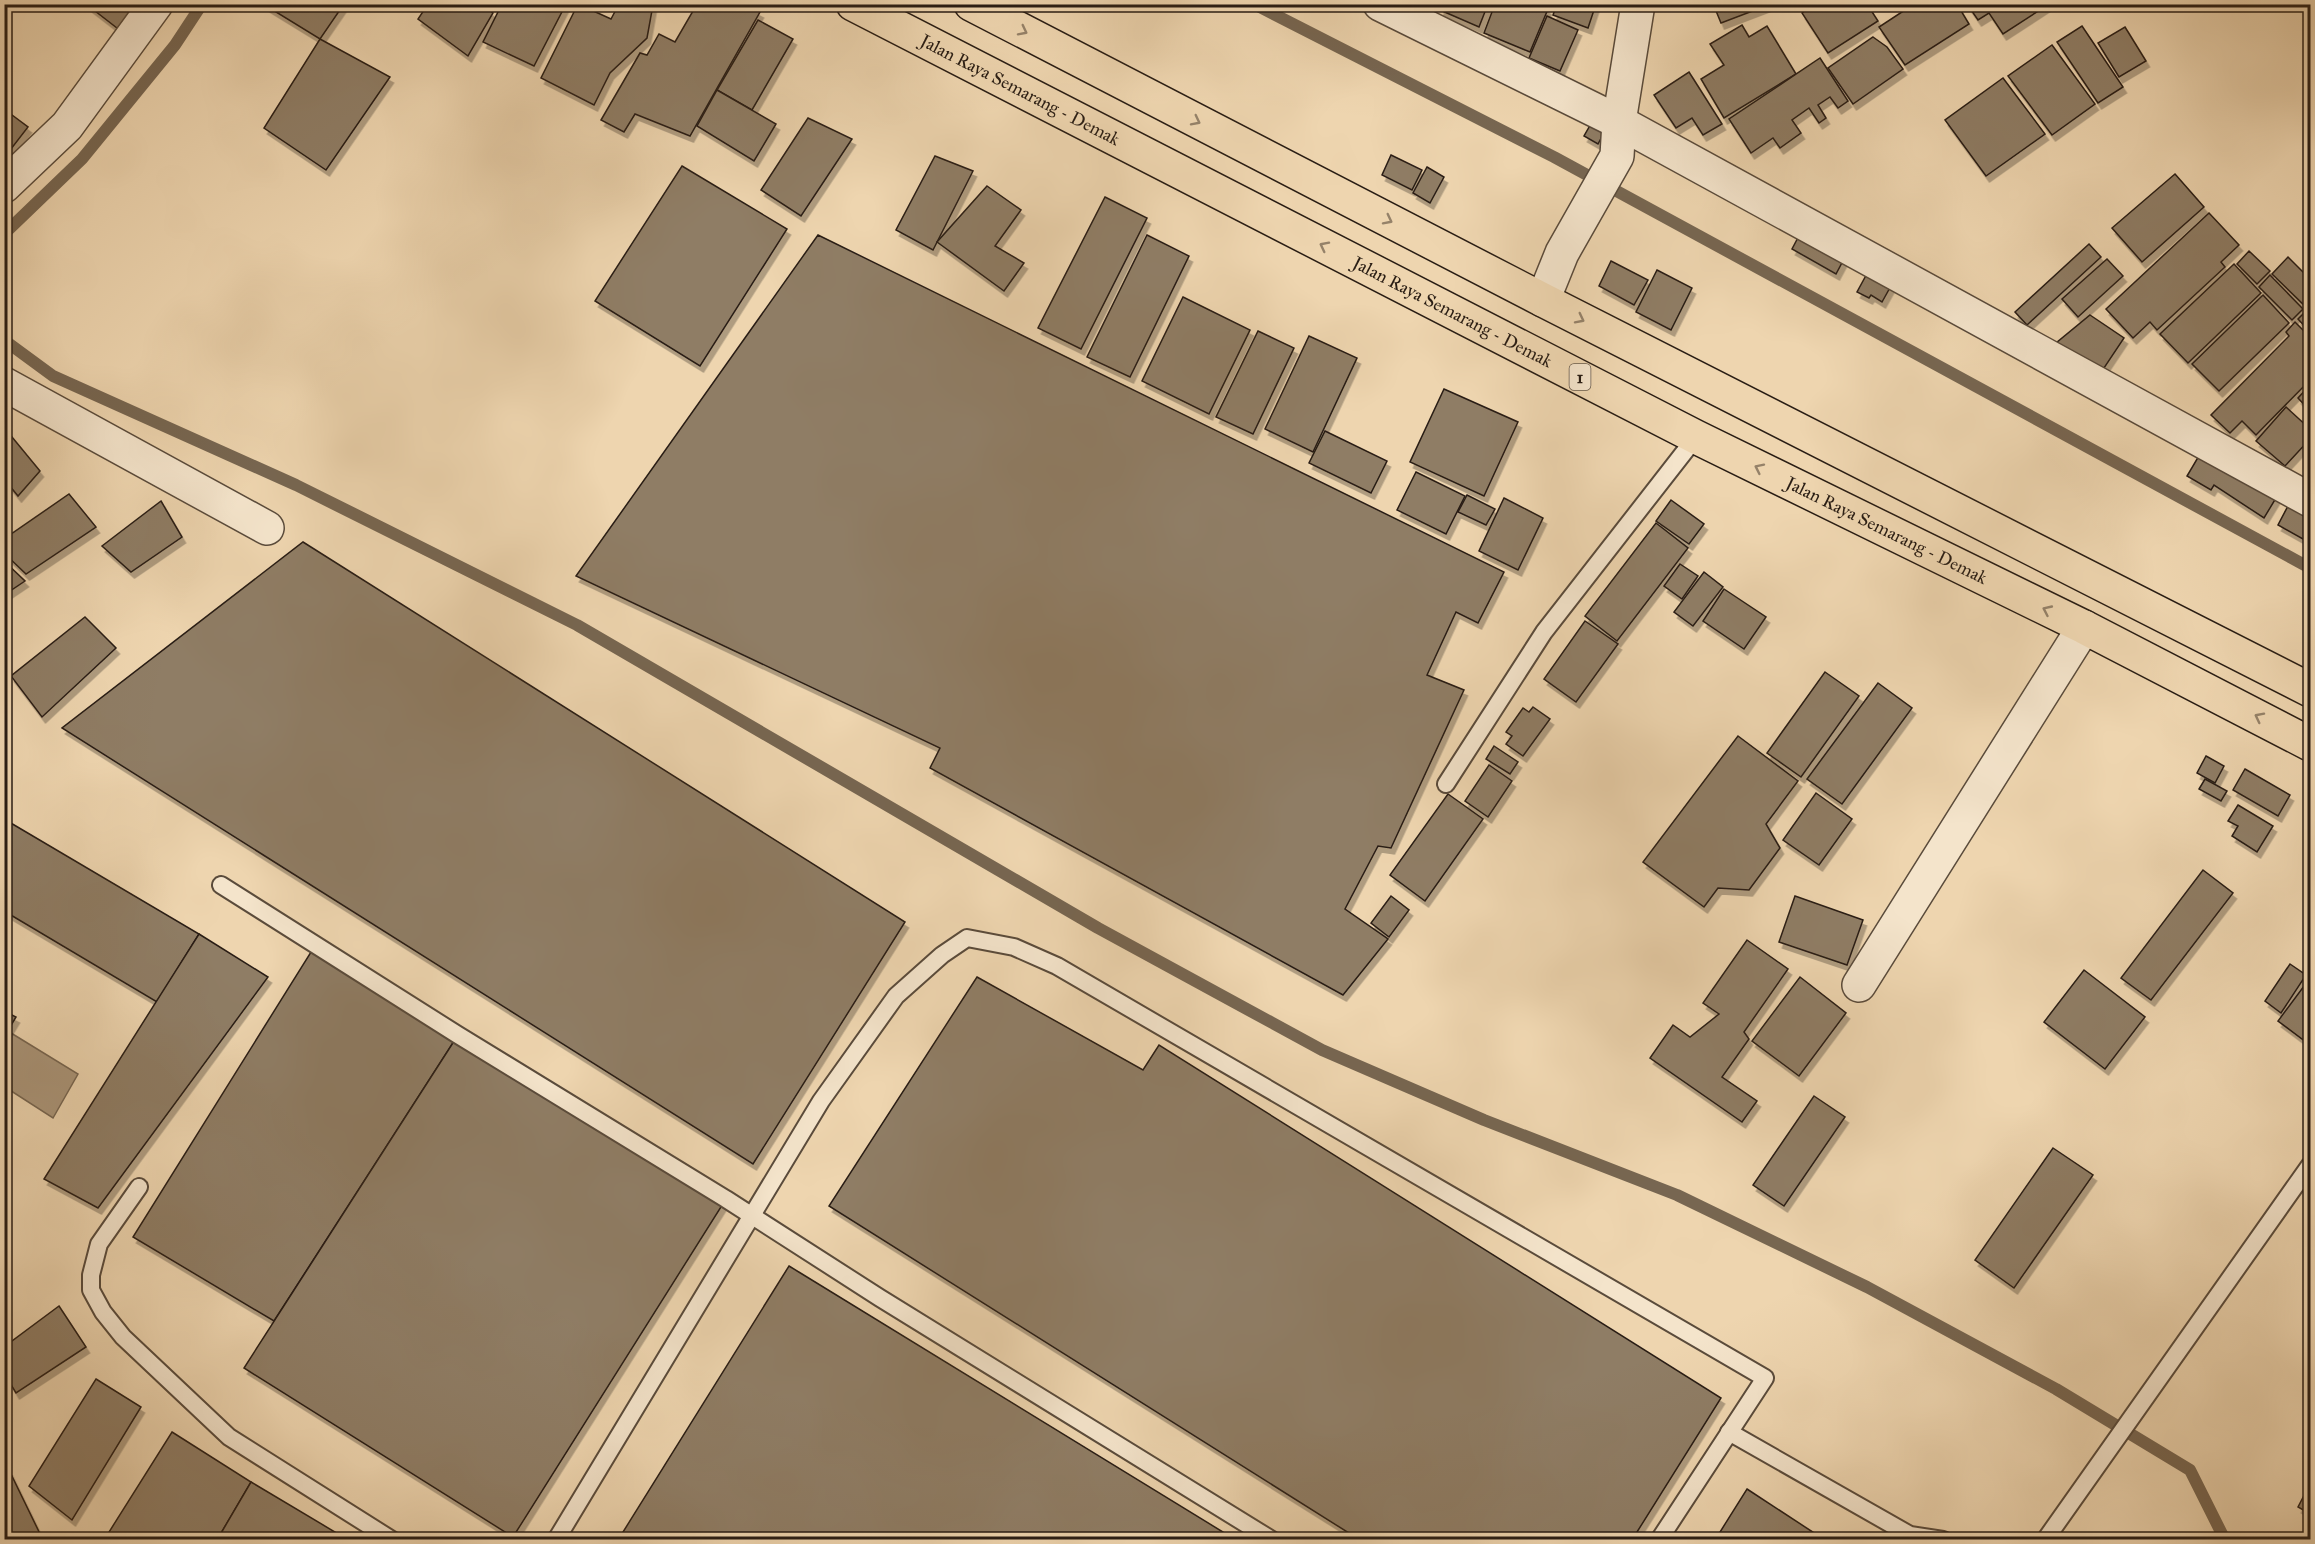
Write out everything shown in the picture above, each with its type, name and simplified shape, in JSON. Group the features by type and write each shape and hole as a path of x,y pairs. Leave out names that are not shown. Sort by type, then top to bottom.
{"highway":[{"name":"Jalan Raya Semarang - Demak","path":"853,4 1696,437 2084,627 2310,744"},
{"path":"971,4 1544,300 2310,690"}],"street":[{"path":"4,186 67,126 156,4"},
{"path":"1380,4 1619,122 2310,501"},
{"path":"1544,300 1562,253 1617,156 1619,122 1638,4"},
{"path":"4,384 267,528"},
{"path":"1859,985 2084,627"}],"lane":[{"path":"1446,784 1544,632 1696,437"},
{"path":"221,885 458,1035 726,1199 752,1218 1272,1539"},
{"path":"556,1539 752,1218 820,1101 896,996 942,955 967,938 1014,947 1056,966 1765,1378 1659,1539"},
{"path":"2045,1539 2310,1165"},
{"path":"139,1187 99,1244 91,1275 91,1290 102,1312 123,1337 229,1437 392,1539"},
{"path":"1729,1432 1910,1535 1943,1539"}],"shaded area":[{"path":"11,1033 78,1074 53,1118 5,1087 5,1043"}],"building":[{"path":"86,4 150,4 126,35"},
{"path":"263,4 344,4 320,39"},
{"path":"428,4 481,4 493,13 468,56 418,19"},
{"path":"502,4 566,4 534,66 483,42"},
{"path":"578,4 611,19 619,4 653,5 647,38 610,73 594,105 541,78"},
{"path":"697,4 745,4 760,12 690,136 635,114 624,132 601,120 640,53 647,55 659,34 675,42"},
{"path":"1442,4 1488,4 1479,27 1440,10"},
{"path":"1495,4 1541,4 1548,9 1530,52 1484,33"},
{"path":"1557,4 1596,4 1588,28 1553,15"},
{"path":"1719,4 1771,4 1721,23 1714,6"},
{"path":"1815,4 1867,4 1878,21 1828,53 1802,13"},
{"path":"1914,4 1957,4 1969,24 1905,65 1879,27"},
{"path":"1967,4 2049,4 2003,34 1989,13 1978,20"},
{"path":"1547,16 1578,30 1560,71 1529,58"},
{"path":"758,20 793,39 752,110 717,90"},
{"path":"1742,25 1749,37 1767,26 1796,74 1724,118 1701,79 1724,65 1710,44"},
{"path":"2082,26 2123,87 2098,103 2057,42"},
{"path":"2125,27 2146,61 2119,77 2098,43"},
{"path":"1873,37 1887,47 1903,69 1853,104 1828,68"},
{"path":"320,39 390,77 326,170 264,128"},
{"path":"2052,45 2095,104 2052,135 2008,76"},
{"path":"1820,58 1848,101 1838,108 1830,97 1818,105 1826,118 1819,123 1809,108 1792,120 1801,133 1780,148 1773,138 1751,153 1729,119"},
{"path":"1689,72 1722,124 1703,135 1692,118 1676,128 1654,95"},
{"path":"2003,78 2045,134 1986,176 1945,120"},
{"path":"717,90 776,124 754,161 697,126"},
{"path":"4,109 28,127 4,158"},
{"path":"808,118 852,139 801,216 761,190"},
{"path":"1592,122 1606,129 1598,144 1584,136"},
{"path":"1391,155 1422,170 1412,190 1382,175"},
{"path":"935,156 973,171 933,250 896,230"},
{"path":"682,166 787,229 700,366 595,301"},
{"path":"1427,167 1444,177 1430,203 1413,193"},
{"path":"2175,174 2204,207 2142,262 2112,228"},
{"path":"987,186 1021,210 995,246 1024,263 1004,291 937,242"},
{"path":"1105,197 1147,218 1081,349 1038,328"},
{"path":"2209,213 2239,245 2221,262 2225,267 2157,330 2150,322 2133,338 2106,309"},
{"path":"1801,232 1845,257 1836,274 1792,249"},
{"path":"818,235 1504,572 1478,623 1456,612 1427,675 1464,690 1391,848 1378,846 1345,909 1388,939 1343,995 930,768 940,748 576,576"},
{"path":"1147,235 1189,256 1130,377 1087,357"},
{"path":"2089,244 2101,257 2027,325 2015,312"},
{"path":"2249,251 2270,271 2257,284 2237,264"},
{"path":"2288,257 2310,279 2310,304 2307,308 2272,274"},
{"path":"2107,259 2123,276 2078,317 2062,299"},
{"path":"1611,261 1648,280 1634,305 1599,286"},
{"path":"2234,264 2261,293 2188,363 2160,334"},
{"path":"1657,270 1692,288 1671,330 1636,312"},
{"path":"1869,270 1892,284 1882,302 1871,295 1869,298 1857,292"},
{"path":"2270,275 2303,309 2292,320 2259,287"},
{"path":"2263,295 2289,323 2219,391 2192,364"},
{"path":"1183,297 1250,330 1209,414 1142,381"},
{"path":"2310,307 2310,332 2298,319"},
{"path":"2090,315 2124,338 2100,374 2056,343"},
{"path":"2295,322 2310,337 2310,380 2256,435 2242,421 2230,433 2211,415 2289,336 2286,332"},
{"path":"1258,331 1294,348 1253,434 1216,417"},
{"path":"1309,336 1357,358 1313,452 1265,429"},
{"path":"2310,385 2310,411 2298,398"},
{"path":"1444,389 1518,422 1484,496 1410,462"},
{"path":"2286,407 2310,429 2310,439 2285,466 2256,441"},
{"path":"1325,431 1387,461 1371,493 1309,463"},
{"path":"12,437 40,471 18,496 4,479 4,441"},
{"path":"2200,454 2276,498 2264,518 2214,485 2211,490 2187,476"},
{"path":"1416,472 1465,496 1446,534 1397,510"},
{"path":"69,494 96,527 26,574 4,553 4,539"},
{"path":"1467,495 1495,509 1486,525 1458,512"},
{"path":"1504,498 1543,518 1518,570 1479,551"},
{"path":"1671,500 1704,524 1689,544 1656,521"},
{"path":"161,501 182,537 131,572 102,546"},
{"path":"2289,504 2310,515 2310,543 2278,525"},
{"path":"1656,523 1688,548 1617,641 1585,616"},
{"path":"303,542 905,922 753,1164 62,728"},
{"path":"4,561 25,581 4,595"},
{"path":"1680,564 1698,576 1682,599 1664,586"},
{"path":"1704,572 1723,587 1693,626 1674,612"},
{"path":"1724,589 1766,617 1744,649 1703,621"},
{"path":"85,617 116,648 42,717 11,676"},
{"path":"1585,621 1618,644 1576,702 1544,679"},
{"path":"1825,672 1859,696 1801,777 1767,753"},
{"path":"1878,683 1912,708 1842,804 1807,779"},
{"path":"1533,707 1550,719 1523,756 1506,744 1512,736 1506,732 1523,708 1529,712"},
{"path":"1738,736 1798,781 1766,824 1780,848 1749,890 1718,888 1704,907 1643,862"},
{"path":"1494,746 1518,762 1510,774 1486,759"},
{"path":"2206,756 2224,766 2215,783 2197,773"},
{"path":"1489,765 1512,781 1488,817 1465,801"},
{"path":"2245,769 2290,795 2278,816 2233,790"},
{"path":"2205,779 2227,791 2221,801 2199,789"},
{"path":"1816,793 1852,819 1819,865 1783,840"},
{"path":"1448,794 1483,819 1425,901 1390,875"},
{"path":"2238,805 2273,826 2257,852 2232,836 2238,826 2228,821"},
{"path":"4,819 199,934 157,1002 4,911"},
{"path":"2203,870 2233,893 2151,1000 2121,978"},
{"path":"1391,896 1409,910 1389,937 1371,923"},
{"path":"1795,896 1863,920 1847,965 1779,942"},
{"path":"199,934 268,977 98,1208 44,1179"},
{"path":"1747,940 1788,969 1744,1032 1749,1039 1722,1077 1757,1101 1742,1122 1650,1058 1673,1025 1690,1037 1719,1014 1703,1003"},
{"path":"316,944 458,1035 274,1321 133,1237"},
{"path":"2290,964 2306,975 2281,1013 2265,1001"},
{"path":"2084,970 2145,1017 2105,1069 2044,1022"},
{"path":"977,977 1143,1070 1159,1045 1721,1398 1632,1540 1360,1540 829,1206"},
{"path":"1800,977 1846,1013 1799,1076 1752,1041"},
{"path":"2310,978 2310,1045 2278,1021"},
{"path":"4,1011 16,1017 4,1037"},
{"path":"458,1035 726,1199 513,1537 244,1368"},
{"path":"1814,1096 1845,1117 1784,1206 1753,1185"},
{"path":"2053,1148 2093,1175 2014,1288 1975,1260"},
{"path":"789,1266 1236,1540 618,1540"},
{"path":"59,1306 86,1347 16,1393 4,1373 4,1347"},
{"path":"96,1379 141,1407 72,1520 29,1486"},
{"path":"172,1432 251,1482 217,1540 104,1540"},
{"path":"9,1470 43,1540 4,1540 4,1472"},
{"path":"251,1482 340,1535 338,1540 217,1540"},
{"path":"2310,1484 2310,1514 2298,1507"},
{"path":"1747,1489 1825,1540 1715,1540"}],"waterway":[{"path":"4,234 82,159 175,45 202,4"},
{"path":"1254,4 1554,157 2310,568"},
{"path":"4,340 53,376 296,485 577,625 1098,928 1322,1050 1484,1120 1677,1195 1867,1287 2056,1389 2190,1470 2225,1540"}]}
